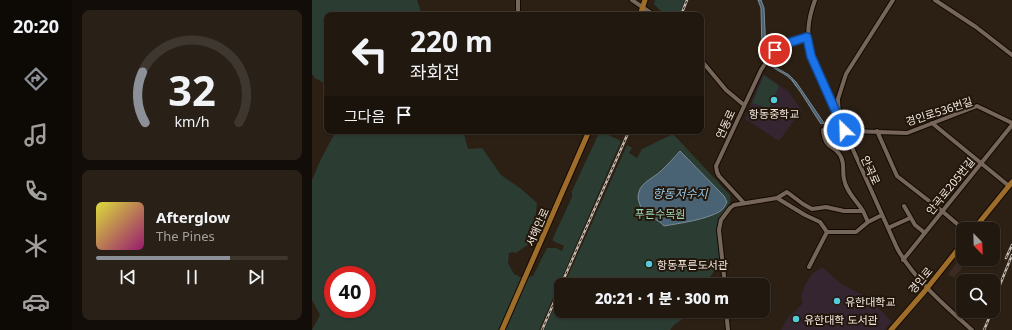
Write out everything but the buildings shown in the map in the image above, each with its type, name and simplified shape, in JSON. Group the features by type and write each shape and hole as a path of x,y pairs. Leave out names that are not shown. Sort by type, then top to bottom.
{"main road":[{"path":"641,12 645,0"},
{"name":"서해안로","path":"502,330 588,134"},
{"path":"980,222 1010,184"},
{"name":"경인로","path":"891,330 956,252"}],"street":[{"path":"518,0 518,12"},
{"path":"632,0 650,12"},
{"path":"815,0 809,16 807,37 811,56 839,119"},
{"name":"안곡로","path":"893,0 846,74 838,99 839,119 903,260 927,287 972,330"},
{"path":"935,0 976,27 1012,55"},
{"path":"744,105 762,67 772,53 785,44 807,37"},
{"name":"연동로","path":"704,64 726,90 744,105 716,166 716,172 719,176 744,202"},
{"name":"경인로536번길","path":"863,211 851,195 844,179 844,166 841,156 829,146 824,139 823,130 907,133 976,106 1012,124"},
{"path":"932,123 980,163 1010,184"},
{"name":"안곡로205번길","path":"903,260 1012,124"},
{"path":"877,131 897,176 956,223"},
{"path":"724,278 719,224 725,214 734,205 744,202 777,198 787,192 803,204 812,208 826,207 844,211 863,211 868,222"},
{"path":"777,198 820,222 827,232"},
{"path":"904,206 915,225 925,233"},
{"path":"827,232 856,232 868,222 882,215"},
{"path":"888,228 910,218"},
{"path":"809,267 827,232"},
{"path":"727,318 728,330"}],"shaded area":[{"name":"항동중학교","path":"763,74 788,91 801,111 779,141 745,119"},
{"path":"956,263 956,266 964,266 954,278 948,274"},
{"name":"유한대학교","path":"822,267 843,285 869,298 892,322 884,330 781,330 787,319 803,303 801,296 805,285 812,274"}],"green space":[{"path":"312,0 417,0 421,12 324,12 324,83 315,78 312,74"},
{"path":"655,0 685,0 680,12 662,12 654,4"},
{"path":"764,75 779,86 768,111 764,109 764,107 752,103"},
{"path":"334,134 464,134 468,149 482,148 501,175 520,188 537,203 533,241 516,253 509,253 508,263 514,274 520,277 533,276 547,248 556,248 562,251 564,246 553,241 553,238 572,197 572,191 599,134 606,134 621,141 562,278 554,278 554,295 539,330 312,330 320,315 312,300 312,180"},
{"name":"푸른수목원","path":"673,134 730,195 731,200 729,207 720,218 717,226 720,257 713,274 710,278 567,278 627,145 632,148 629,153 637,158 642,149"},
{"path":"554,308 554,318 682,318 670,330 544,330"}],"water":[{"path":"758,0 761,0 764,8 766,54 775,67 789,75 796,82 824,123 821,124 790,78 773,67 765,58 762,50 761,8"},
{"name":"항동저수지","path":"680,151 724,196 727,202 722,210 713,215 692,221 664,226 642,209 638,198 639,193 643,185 661,171"}],"waterway":[{"path":"792,80 796,86"}],"railway":[{"path":"682,12 687,0"},
{"path":"564,278 628,134"},
{"path":"1006,258 1012,245"},
{"path":"1000,285 1012,255"},
{"path":"542,330 554,302"},
{"path":"984,330 989,318"}],"place":[{"name":"항동중학교","path":"774,100"},
{"name":"항동푸른도서관","path":"649,264"},
{"name":"유한대학교","path":"837,301"},
{"name":"유한대학 도서관","path":"796,319"}],"route":[{"path":"775,50 792,41 807,37 811,56 844,130"}]}
